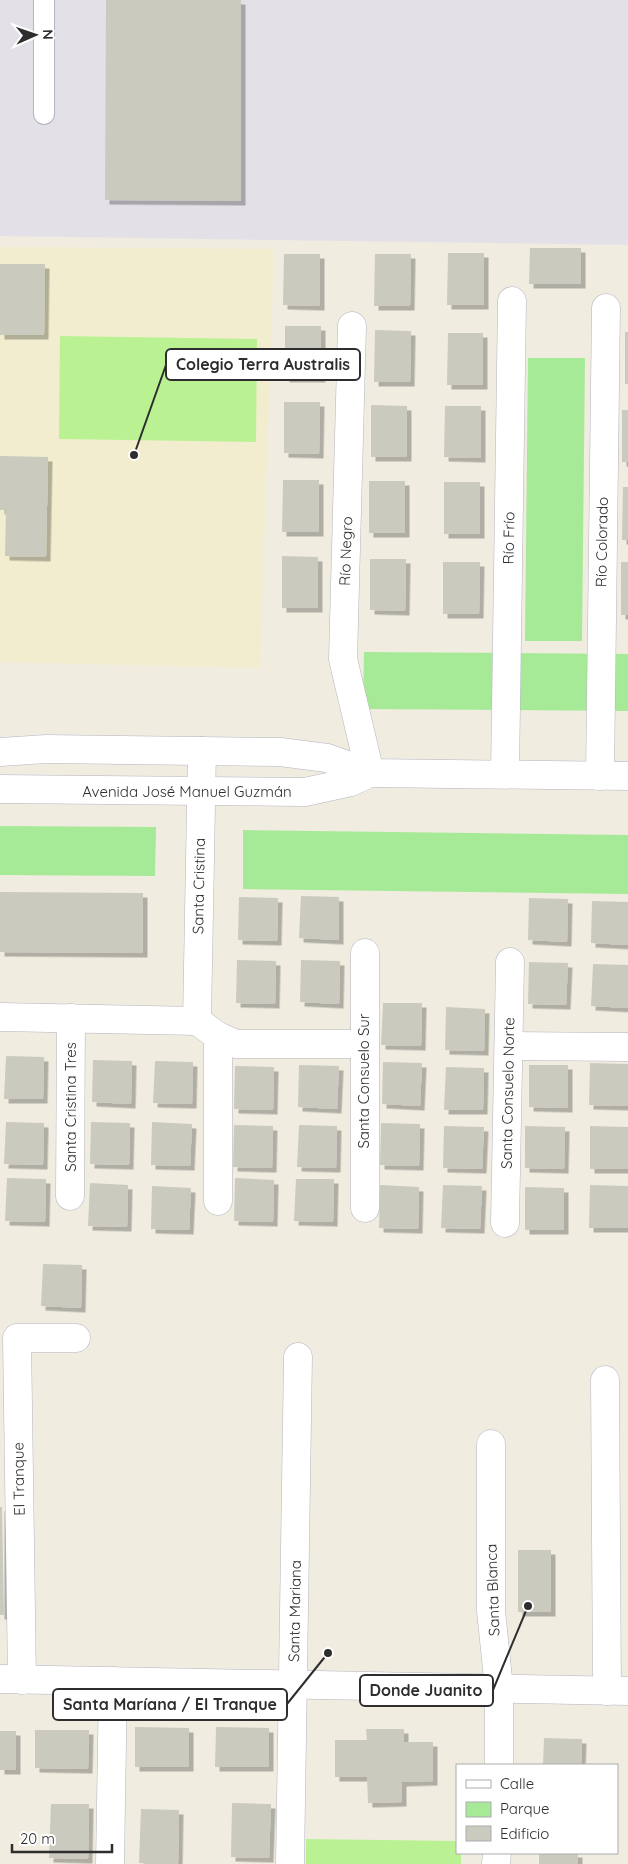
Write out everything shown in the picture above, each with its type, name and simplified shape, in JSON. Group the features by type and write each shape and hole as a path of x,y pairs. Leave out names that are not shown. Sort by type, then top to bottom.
{"street":[{"name":"Río Frío","path":"505,774 512,301"},
{"name":"Río Colorado","path":"600,776 606,308"},
{"name":"Río Negro","path":"352,326 343,659 370,773"},
{"name":"Avenida José Manuel Guzmán","path":"0,752 46,749 303,754 327,758 370,773 628,776"},
{"name":"Santa Cristina","path":"202,751 207,1028 218,1201"},
{"name":"Avenida José Manuel Guzmán","path":"0,789 305,792 351,782 370,773"},
{"name":"Santa Consuelo Sur","path":"364,1208 363,1044 365,953"},
{"name":"Santa Consuelo Norte","path":"504,1223 510,962"},
{"path":"0,1018 71,1018 207,1028 236,1044 363,1044"},
{"name":"Santa Cristina Tres","path":"70,1196 71,1018"},
{"path":"509,1046 628,1048"},
{"name":"El Tranque","path":"11,1679 17,1338 76,1338"},
{"name":"Santa Mariana","path":"290,1864 298,1357"},
{"path":"11,1679 618,1691 606,1380"},
{"name":"Santa Blanca","path":"491,1444 491,1611 499,1688 499,1764"},
{"path":"110,1864 113,1681"}],"lane":[{"path":"44,0 44,114"}],"shaded area":[{"path":"0,0 628,0 628,245 0,236"},
{"path":"0,247 274,249 260,668 0,662"}],"green space":[{"path":"60,336 257,339 256,442 59,439"},
{"path":"528,358 585,358 582,641 525,641"},
{"path":"364,652 628,654 628,711 363,709"},
{"path":"0,826 156,827 155,876 0,875"},
{"path":"243,830 628,835 628,894 243,889"},
{"path":"306,1839 456,1841 456,1854 461,1854 461,1864 306,1864"}],"building":[{"path":"106,0 241,0 241,201 105,200"},
{"path":"530,248 581,248 581,284 529,284"},
{"path":"448,253 484,253 484,305 447,305"},
{"path":"284,254 320,254 320,306 283,305"},
{"path":"375,254 411,254 410,306 374,306"},
{"path":"0,264 45,264 44,335 0,335"},
{"path":"285,326 321,326 321,378 285,378"},
{"path":"375,330 411,331 410,382 374,382"},
{"path":"625,332 628,332 628,384 625,384"},
{"path":"448,333 483,333 483,385 447,385"},
{"path":"284,402 320,402 319,454 284,453"},
{"path":"371,405 407,406 407,457 371,457"},
{"path":"445,406 481,406 481,458 444,457"},
{"path":"622,410 628,410 628,462 622,462"},
{"path":"0,456 48,457 46,557 5,556 6,510 0,510"},
{"path":"283,480 319,480 319,532 282,532"},
{"path":"369,481 405,481 405,533 369,533"},
{"path":"444,482 480,482 480,534 444,534"},
{"path":"623,487 628,487 628,540 622,540"},
{"path":"282,556 318,557 318,608 282,608"},
{"path":"370,559 406,559 405,611 370,610"},
{"path":"443,562 480,562 479,614 443,614"},
{"path":"621,562 628,562 628,615 621,615"},
{"path":"0,892 143,893 143,953 0,952"},
{"path":"301,896 339,897 339,940 299,938"},
{"path":"239,897 278,898 277,941 238,940"},
{"path":"529,898 568,899 567,942 528,940"},
{"path":"592,901 628,902 628,945 591,943"},
{"path":"237,960 276,961 275,1004 236,1003"},
{"path":"301,960 340,961 339,1004 300,1002"},
{"path":"529,962 568,963 566,1005 528,1004"},
{"path":"593,964 628,965 628,1008 591,1006"},
{"path":"383,1003 422,1003 421,1046 381,1045"},
{"path":"446,1007 485,1009 484,1051 445,1050"},
{"path":"6,1056 44,1057 43,1099 4,1099"},
{"path":"93,1060 132,1061 131,1104 92,1102"},
{"path":"155,1061 193,1062 192,1104 153,1103"},
{"path":"383,1062 422,1063 420,1106 382,1104"},
{"path":"590,1063 628,1064 628,1106 589,1105"},
{"path":"299,1065 339,1066 337,1109 298,1107"},
{"path":"529,1065 568,1065 568,1108 529,1107"},
{"path":"235,1066 274,1067 273,1110 234,1109"},
{"path":"446,1067 484,1068 483,1110 444,1110"},
{"path":"6,1122 44,1123 43,1165 4,1164"},
{"path":"91,1122 130,1123 129,1165 90,1164"},
{"path":"152,1122 192,1124 190,1166 151,1165"},
{"path":"381,1123 420,1124 419,1166 380,1165"},
{"path":"234,1125 273,1126 272,1168 233,1167"},
{"path":"299,1125 337,1126 336,1168 297,1167"},
{"path":"444,1126 484,1127 482,1169 443,1168"},
{"path":"525,1126 565,1127 564,1169 525,1168"},
{"path":"590,1126 628,1127 628,1169 590,1169"},
{"path":"7,1178 46,1179 45,1222 5,1221"},
{"path":"235,1178 274,1180 273,1222 234,1221"},
{"path":"296,1179 334,1179 333,1222 294,1221"},
{"path":"90,1183 128,1185 127,1227 88,1226"},
{"path":"380,1185 419,1187 418,1229 379,1228"},
{"path":"443,1185 482,1186 480,1229 441,1228"},
{"path":"590,1185 628,1186 628,1228 589,1228"},
{"path":"152,1186 191,1188 189,1230 151,1229"},
{"path":"525,1187 564,1188 564,1230 525,1230"},
{"path":"43,1264 82,1265 81,1308 41,1306"},
{"path":"0,1507 2,1507 4,1615 0,1615"},
{"path":"518,1550 551,1550 551,1612 518,1612"},
{"path":"135,1727 189,1728 189,1767 135,1767"},
{"path":"216,1727 269,1728 269,1767 215,1767"},
{"path":"366,1729 404,1729 404,1742 433,1742 433,1781 402,1782 402,1802 368,1803 367,1777 335,1777 335,1740 367,1740"},
{"path":"35,1730 89,1730 88,1769 35,1768"},
{"path":"0,1731 16,1731 16,1770 0,1770"},
{"path":"544,1738 582,1739 581,1764 543,1764"},
{"path":"232,1803 271,1804 269,1858 231,1857"},
{"path":"51,1804 89,1804 88,1859 49,1858"},
{"path":"141,1809 179,1810 178,1864 139,1863"},
{"path":"539,1854 578,1854 578,1864 539,1864"}],"place":[{"name":"Colegio Terra Australis","path":"134,455"},
{"name":"Donde Juanito","path":"528,1606"},
{"name":"Santa Maríana / El Tranque","path":"328,1653"}]}
